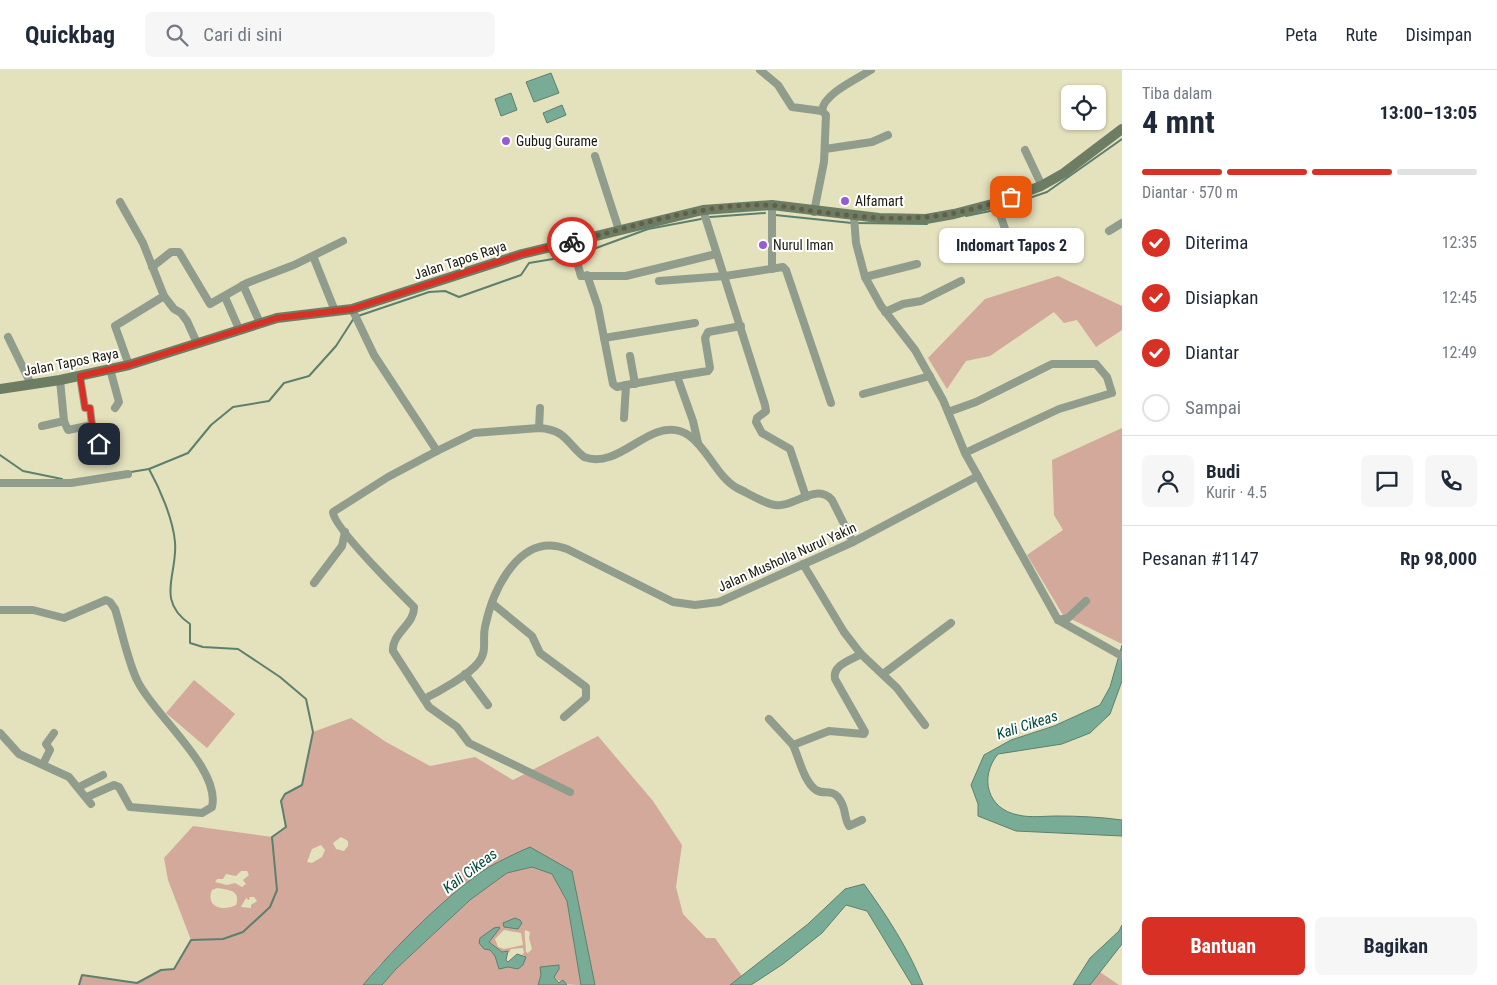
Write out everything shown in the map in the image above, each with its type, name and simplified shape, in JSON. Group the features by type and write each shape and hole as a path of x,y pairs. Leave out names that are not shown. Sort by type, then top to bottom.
{"main road":[{"name":"Jalan Tapos Raya","path":"0,389 110,370 260,323 335,311 355,316 522,254 573,248 619,230 703,210 772,205 854,220 926,219 998,207 1064,173 1122,129"}],"street":[{"path":"760,70 778,85 792,108 822,110"},
{"path":"814,212 825,149 826,115 822,110 822,104 829,96 867,71"},
{"path":"825,149 872,142 888,135"},
{"path":"1025,150 1042,186"},
{"path":"595,156 619,230"},
{"path":"120,202 139,234 164,296 174,309 187,320 197,343"},
{"path":"772,205 772,269"},
{"path":"998,207 1010,240 1013,243"},
{"path":"703,210 765,404 766,411 757,418 756,422 762,433 790,449 806,497"},
{"path":"854,220 860,264 865,277 885,312 915,350 930,376 978,476 1058,620 1120,655"},
{"path":"1109,231 1122,222"},
{"path":"152,267 171,252 179,252 207,302 210,304 225,297 243,284 313,256 343,241"},
{"path":"573,248 580,275 626,276 716,254"},
{"path":"313,256 335,311"},
{"path":"865,277 917,264"},
{"path":"659,281 725,276 780,267 786,270 831,403"},
{"path":"587,275 598,307 613,384 616,386 708,371 710,368 705,338 708,332 741,326"},
{"path":"885,312 903,304 921,301 961,282"},
{"path":"243,284 260,323"},
{"path":"129,365 115,329 120,323 135,316 164,296"},
{"path":"225,297 239,329"},
{"path":"355,316 374,355 412,416 437,451"},
{"path":"604,338 695,323"},
{"path":"8,337 31,384"},
{"path":"630,356 635,384"},
{"path":"948,412 992,394 1052,364 1096,364 1107,377 1112,393 1059,409 966,453"},
{"path":"110,370 120,402 115,408"},
{"path":"80,376 85,408 90,408 92,425 99,444"},
{"path":"677,376 693,421 698,443"},
{"path":"863,394 930,376"},
{"path":"60,380 64,421 68,430 92,425"},
{"path":"624,418 626,385"},
{"path":"539,428 540,408"},
{"path":"42,426 64,421"},
{"path":"570,792 474,746 463,737 457,727 436,714 392,649 393,643 413,616 414,607 362,553 332,515 334,510 388,477 474,433 549,428 569,439 580,454 590,460 600,459 630,448 657,432 679,432 698,443 724,477 735,487 774,505 821,493 830,497 853,542"},
{"path":"0,483 70,483 128,474"},
{"name":"Jalan Musholla Nurul Yakin","path":"424,698 465,674 478,663 485,651 485,630 493,604 507,572 514,561 544,545 567,549 664,599 683,604 719,602 853,542 978,476"},
{"path":"314,583 342,546 346,532"},
{"path":"802,564 844,632 861,654 897,688 925,725"},
{"path":"0,610 33,610 64,618 106,600 109,601 115,609 138,682 200,765 213,786 214,797 212,807 202,813 130,806 125,801 119,787 114,785 87,797"},
{"path":"1058,620 1068,618 1086,601"},
{"path":"493,604 532,636 540,653 586,687 586,698 564,716"},
{"path":"883,674 951,624"},
{"path":"793,745 829,731 864,734 865,732 835,679 834,673 837,668 861,654"},
{"path":"465,674 488,705"},
{"path":"768,719 793,745 812,786 819,792 831,792 836,795 844,806 849,826 862,820"},
{"path":"0,733 14,750 69,777 91,804"},
{"path":"42,764 50,750 46,744 54,733"},
{"path":"79,787 103,775"}],"shaded area":[{"path":"551,73 559,93 534,102 526,82"},
{"path":"511,93 517,110 501,116 495,99"},
{"path":"562,105 566,115 547,123 543,113"},
{"path":"1058,276 1122,306 1122,330 1096,347 1077,320 1064,323 1054,312 990,356 966,361 947,389 928,358 985,299"},
{"path":"1122,428 1122,644 1063,615 1027,555 1063,530 1054,515 1052,460"},
{"path":"1122,645 1122,681 1110,714 1090,733 1062,744 998,754 992,763 988,782 989,791 993,799 1007,812 1027,816 1081,816 1122,820 1122,836 1016,831 978,816 978,804 971,785 984,755 1011,740 1054,726 1100,705 1110,687"},
{"path":"194,680 235,714 207,748 166,713"},
{"path":"351,718 386,742 430,766 475,757 513,780 598,736 653,801 682,845 676,887 683,914 706,938 715,938 742,976 730,985 595,985 572,872 530,847 380,964 363,985 79,985 82,975 137,983 161,970 174,969 191,940 168,880 164,858 193,826 272,837 286,827 281,801 285,794 302,785 313,732","holes":["341,837 348,841 348,846 344,851 336,849 333,843","321,845 325,850 322,857 312,863 307,862 312,849","241,871 247,871 249,875 243,880 246,884 242,887 235,883 227,885 215,882 217,879 223,879 226,874 236,876","217,888 230,890 237,896 236,905 221,908 213,904 210,896 212,890","250,897 254,897 257,901 251,905 251,908 241,907 246,898 249,900"]},
{"path":"530,847 572,871 595,985 581,985 567,901 552,874 532,867 507,873 470,900 396,969 382,985 363,985 406,938 457,891 489,867"},
{"path":"532,867 552,874 567,901 581,985 566,984 554,976 541,975 538,985 382,985 396,969 470,900 507,873","holes":["498,930 488,942 502,952 508,951 509,953 511,949 523,948 524,953 522,954 526,957 518,969 511,967 496,957 480,938","504,930 521,933 523,945 504,949 498,947 495,939","525,930 530,932 529,938 532,949 528,953 526,952"]},
{"path":"864,884 911,958 923,985 912,985 867,911 846,905 822,933 783,964 751,985 730,985 808,924 845,889"},
{"path":"515,918 522,923 518,929 504,927 503,923"},
{"path":"1122,925 1122,944 1090,985 1073,985 1090,958 1119,931"},
{"path":"499,927 489,942 502,952 508,951 506,960 508,962 517,954 526,957 523,965 518,969 508,967 499,969 495,956 490,950 484,949 479,943 480,938 494,928"},
{"path":"559,965 559,969 554,977 559,983 563,980 567,985 538,985 541,975 540,967"},
{"path":"1100,972 1119,985 1090,985"}],"waterway":[{"path":"1000,208 1047,192 1122,139"},
{"path":"966,216 995,210"},
{"path":"710,217 765,213"},
{"path":"775,215 852,223"},
{"path":"577,252 588,251 648,229 701,219"},
{"path":"856,223 927,224"},
{"path":"358,316 429,292 445,291 459,297 521,275 529,263 553,259 560,253 572,252"},
{"path":"131,472 149,469 188,453 211,425 233,407 269,401 284,383 309,376 336,346 354,318"},
{"path":"0,455 23,471 62,479"},
{"path":"79,985 82,975 137,983 161,970 174,969 191,940 223,939 243,932 270,907 277,890 272,837 286,827 281,801 285,794 302,785 313,732 306,699 280,677 238,649 203,647 190,643 190,624 179,615 173,606 171,596 170,586 175,554 172,524 162,495 149,469"}],"way so far":[{"path":"572,242 714,208 757,204 854,216 926,219 954,214 1011,197"}],"place":[{"name":"Gubug Gurame","path":"506,141"},
{"name":"Indomart Tapos 2","path":"1011,197"},
{"name":"Alfamart","path":"845,201"},
{"name":"Nurul Iman","path":"763,245"}],"route":[{"path":"99,444 92,425 90,408 85,408 80,376 129,365 277,318 352,309 522,254 572,242"}],"water label":[{"name":"Kali Cikeas","path":"1027,725"},
{"name":"Kali Cikeas","path":"470,871"}]}
